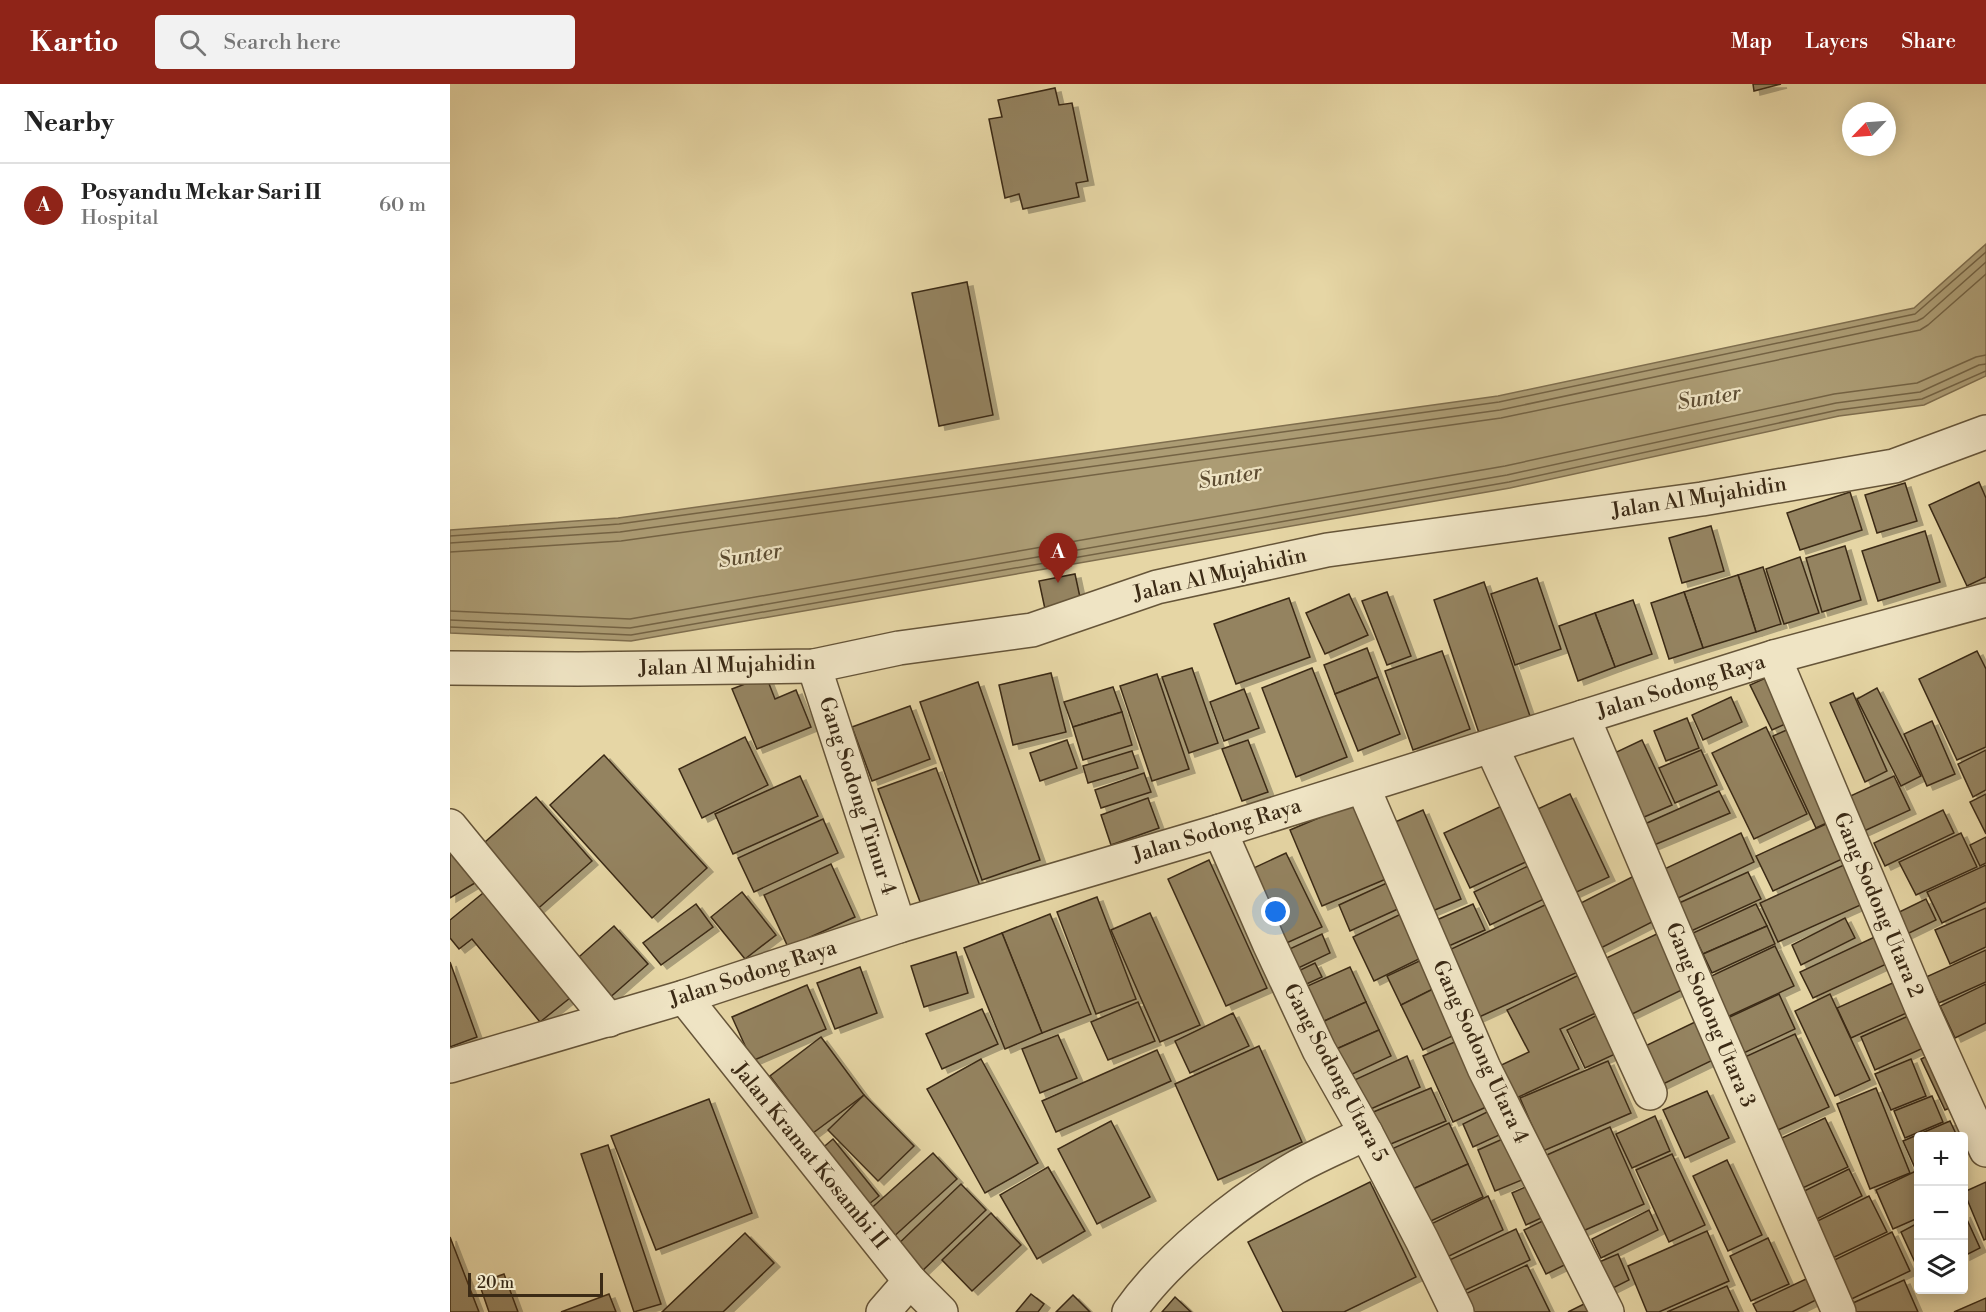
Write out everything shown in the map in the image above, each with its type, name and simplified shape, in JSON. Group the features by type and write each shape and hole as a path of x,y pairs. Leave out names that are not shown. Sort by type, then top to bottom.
{"street":[{"name":"Jalan Al Mujahidin","path":"450,668 814,666 899,648 1032,630 1157,586 1328,550 1702,499 1894,466 1986,432"},
{"name":"Jalan Sodong Raya","path":"450,1066 684,997 900,926 1363,787 1774,657 1982,611"},
{"name":"Gang Sodong Utara 2","path":"1774,657 1923,1011 1986,1150"},
{"name":"Gang Sodong Timur 4","path":"814,666 900,926"},
{"name":"Gang Sodong Utara 3","path":"1583,717 1839,1312"},
{"path":"1491,746 1650,1093"},
{"name":"Gang Sodong Utara 4","path":"1363,787 1484,1068 1607,1312"},
{"path":"450,826 609,1020"},
{"name":"Gang Sodong Utara 5","path":"1220,831 1319,1050 1366,1133 1457,1312"},
{"name":"Jalan Kramat Kosambi II","path":"684,997 910,1281 941,1312"},
{"path":"1129,1312 1170,1264 1224,1216 1295,1168 1366,1133"},
{"path":"883,1312 910,1281"}],"water":[{"name":"Sunter","path":"1986,244 1986,376 1924,405 1839,416 1510,488 631,641 450,633 450,530 618,518 1498,396 1914,308"}],"building":[{"path":"1753,84 1781,84 1754,91"},
{"path":"1055,88 1059,105 1072,103 1088,181 1076,183 1079,197 1023,209 1019,194 1005,198 989,119 1002,117 998,100"},
{"path":"967,282 993,415 939,426 912,293"},
{"path":"1979,482 1986,498 1986,577 1967,586 1929,505"},
{"path":"1905,483 1917,521 1877,533 1865,495"},
{"path":"1850,492 1862,530 1800,550 1787,513"},
{"path":"1711,526 1724,571 1682,583 1669,538"},
{"path":"1925,531 1940,582 1878,601 1862,551"},
{"path":"1845,546 1861,600 1822,612 1806,558"},
{"path":"1800,557 1819,613 1784,624 1766,569"},
{"path":"1763,567 1781,624 1756,632 1738,575"},
{"path":"1075,574 1081,602 1045,609 1039,581"},
{"path":"1738,575 1756,632 1703,648 1684,592"},
{"path":"1537,578 1561,649 1515,665 1491,594"},
{"path":"1484,582 1531,719 1480,736 1434,600"},
{"path":"1387,592 1411,656 1387,665 1362,601"},
{"path":"1684,592 1703,648 1669,659 1651,603"},
{"path":"1349,594 1368,635 1325,654 1306,613"},
{"path":"1289,598 1310,657 1236,684 1214,624"},
{"path":"1633,600 1652,654 1615,667 1595,613"},
{"path":"1595,613 1615,667 1578,681 1559,626"},
{"path":"1367,648 1378,677 1335,694 1324,665"},
{"path":"1442,651 1470,729 1413,750 1385,671"},
{"path":"1977,651 1986,669 1986,747 1957,760 1919,679"},
{"path":"1192,668 1218,743 1189,753 1162,677"},
{"path":"1312,668 1347,757 1296,777 1262,688"},
{"path":"1051,673 1066,732 1013,745 999,685"},
{"path":"1157,674 1189,769 1152,781 1120,686"},
{"path":"766,676 775,699 796,690 811,727 757,749 732,689"},
{"path":"1770,676 1792,721 1772,730 1750,685"},
{"path":"1378,677 1400,734 1358,751 1335,694"},
{"path":"978,682 1040,860 982,880 920,702"},
{"path":"1113,687 1122,712 1073,727 1064,702"},
{"path":"1877,688 1921,776 1901,786 1857,699"},
{"path":"1244,689 1259,728 1224,741 1210,702"},
{"path":"1853,693 1887,771 1865,782 1830,703"},
{"path":"1731,697 1742,722 1703,740 1692,715"},
{"path":"910,706 930,759 872,781 852,727"},
{"path":"1122,712 1132,745 1083,760 1073,727"},
{"path":"1687,718 1699,748 1666,761 1654,731"},
{"path":"1932,721 1955,774 1927,786 1904,734"},
{"path":"1766,727 1807,814 1754,839 1712,753"},
{"path":"1791,728 1835,819 1816,828 1773,736"},
{"path":"745,737 768,785 702,818 679,769"},
{"path":"1067,740 1077,768 1040,781 1030,753"},
{"path":"1248,740 1268,792 1242,801 1222,749"},
{"path":"1642,740 1672,805 1635,821 1606,757"},
{"path":"1701,750 1717,785 1675,803 1659,768"},
{"path":"1986,750 1986,790 1973,797 1958,764"},
{"path":"1132,751 1138,768 1088,783 1083,766"},
{"path":"604,755 707,868 652,918 550,805"},
{"path":"936,768 980,886 922,907 878,789"},
{"path":"1144,773 1151,792 1101,808 1095,790"},
{"path":"800,776 818,816 733,854 715,814"},
{"path":"1894,776 1910,810 1862,832 1846,798"},
{"path":"1719,791 1730,813 1647,848 1638,827"},
{"path":"1570,794 1609,877 1568,896 1529,813"},
{"path":"1986,794 1986,834 1970,802"},
{"path":"536,797 592,861 533,913 477,849"},
{"path":"1148,798 1159,828 1111,845 1101,815"},
{"path":"1354,803 1386,879 1322,906 1290,830"},
{"path":"1506,804 1532,859 1470,888 1444,833"},
{"path":"1423,810 1461,899 1423,915 1386,826"},
{"path":"1943,810 1954,833 1885,866 1874,843"},
{"path":"823,819 838,853 754,892 738,858"},
{"path":"1837,819 1853,854 1773,891 1756,856"},
{"path":"1741,833 1754,862 1672,901 1658,872"},
{"path":"1961,833 1977,867 1916,895 1899,862"},
{"path":"1986,837 1986,863 1980,866 1970,845"},
{"path":"450,838 480,880 450,898"},
{"path":"1286,853 1322,927 1280,946 1245,872"},
{"path":"1209,860 1267,988 1226,1006 1168,879"},
{"path":"1855,860 1874,899 1778,942 1760,903"},
{"path":"831,864 855,917 788,947 764,895"},
{"path":"1986,865 1986,902 1942,923 1927,892"},
{"path":"1528,866 1544,899 1490,925 1474,892"},
{"path":"1748,872 1761,899 1689,932 1677,904"},
{"path":"1636,875 1658,919 1591,953 1569,909"},
{"path":"1389,882 1400,908 1350,931 1339,905"},
{"path":"488,889 575,994 540,1022 472,939 459,949 450,938 450,920"},
{"path":"742,892 776,935 745,959 711,917"},
{"path":"1097,897 1136,999 1096,1014 1057,912"},
{"path":"1926,899 1936,920 1903,936 1893,915"},
{"path":"696,904 713,927 661,965 643,943"},
{"path":"1473,904 1485,930 1442,949 1430,923"},
{"path":"1547,904 1578,972 1477,1018 1447,951"},
{"path":"1756,904 1767,926 1703,954 1693,933"},
{"path":"1986,908 1986,947 1950,964 1935,930"},
{"path":"1150,913 1200,1025 1160,1042 1111,930"},
{"path":"1050,914 1091,1014 1042,1033 1002,933"},
{"path":"1401,914 1423,957 1374,981 1353,937"},
{"path":"1845,918 1855,938 1801,965 1792,945"},
{"path":"614,926 648,964 606,1001 572,963"},
{"path":"1767,926 1775,944 1712,973 1703,954"},
{"path":"1663,931 1690,986 1626,1017 1600,961"},
{"path":"1002,933 1042,1033 1005,1049 964,948"},
{"path":"1322,934 1330,953 1292,971 1283,952"},
{"path":"1881,934 1893,961 1813,998 1800,972"},
{"path":"1775,946 1794,986 1725,1018 1707,978"},
{"path":"1986,950 1986,982 1939,1003 1926,977"},
{"path":"956,952 968,993 924,1007 911,966"},
{"path":"1428,957 1441,985 1401,1005 1387,976"},
{"path":"450,962 477,1037 450,1047"},
{"path":"1315,963 1322,977 1300,987 1294,973"},
{"path":"860,967 877,1013 835,1029 817,983"},
{"path":"1350,967 1366,1002 1320,1023 1303,988"},
{"path":"1581,974 1598,1012 1560,1029 1579,1069 1512,1100 1497,1067 1529,1052 1507,1010"},
{"path":"1897,981 1911,1011 1851,1038 1837,1008"},
{"path":"1986,984 1986,1023 1955,1038 1940,1006"},
{"path":"807,985 826,1029 752,1061 732,1017"},
{"path":"1441,985 1463,1031 1423,1050 1401,1005"},
{"path":"1779,994 1795,1029 1733,1058 1717,1023"},
{"path":"1830,994 1870,1080 1835,1096 1795,1011"},
{"path":"1138,1002 1155,1041 1108,1060 1091,1022"},
{"path":"1366,1002 1379,1030 1332,1051 1320,1023"},
{"path":"982,1009 998,1044 942,1069 926,1034"},
{"path":"1608,1010 1626,1049 1585,1068 1567,1030"},
{"path":"1233,1013 1249,1046 1190,1073 1175,1041"},
{"path":"1915,1013 1930,1045 1875,1070 1861,1037"},
{"path":"1695,1022 1713,1060 1659,1086 1641,1048"},
{"path":"1379,1030 1391,1056 1344,1078 1332,1051"},
{"path":"1795,1034 1829,1107 1767,1135 1734,1062"},
{"path":"1058,1035 1077,1078 1040,1093 1022,1049"},
{"path":"821,1037 864,1095 813,1133 770,1076"},
{"path":"1466,1037 1495,1103 1453,1122 1423,1056"},
{"path":"1259,1046 1302,1142 1218,1180 1175,1084"},
{"path":"1157,1050 1171,1081 1056,1132 1042,1101"},
{"path":"1937,1051 1961,1103 1945,1110 1921,1059"},
{"path":"1407,1056 1420,1087 1364,1112 1350,1082"},
{"path":"981,1059 1038,1163 985,1193 927,1089"},
{"path":"1911,1059 1926,1096 1891,1110 1875,1074"},
{"path":"1608,1061 1631,1113 1543,1151 1520,1098"},
{"path":"1431,1088 1446,1121 1386,1146 1371,1113"},
{"path":"1876,1088 1910,1173 1870,1189 1837,1104"},
{"path":"1707,1091 1729,1138 1685,1158 1663,1110"},
{"path":"864,1095 914,1146 878,1181 828,1130"},
{"path":"1932,1096 1943,1122 1914,1132 1914,1134 1905,1138 1894,1111"},
{"path":"709,1099 752,1213 656,1250 611,1136"},
{"path":"1497,1107 1508,1131 1473,1147 1463,1124"},
{"path":"1655,1116 1670,1151 1632,1168 1616,1134"},
{"path":"1825,1118 1848,1167 1794,1192 1771,1143"},
{"path":"1111,1121 1150,1197 1097,1224 1058,1149"},
{"path":"1950,1121 1955,1132 1924,1132"},
{"path":"1449,1123 1468,1164 1404,1193 1385,1152"},
{"path":"1610,1127 1644,1204 1574,1235 1540,1158"},
{"path":"1516,1133 1534,1175 1495,1191 1478,1150"},
{"path":"1914,1136 1914,1166 1903,1141"},
{"path":"833,1139 879,1196 859,1212 813,1156"},
{"path":"608,1145 661,1304 634,1312 581,1154"},
{"path":"933,1153 957,1179 890,1240 866,1213"},
{"path":"1672,1154 1705,1225 1669,1242 1636,1170"},
{"path":"1727,1160 1762,1235 1728,1251 1693,1176"},
{"path":"1468,1164 1483,1197 1420,1226 1404,1193"},
{"path":"1048,1167 1085,1231 1037,1259 1000,1195"},
{"path":"1849,1169 1862,1196 1809,1223 1796,1195"},
{"path":"1914,1172 1914,1220 1893,1229 1876,1190"},
{"path":"1539,1181 1552,1213 1526,1225 1512,1193"},
{"path":"1370,1182 1416,1277 1344,1312 1283,1312 1248,1242"},
{"path":"1986,1182 1986,1239 1984,1240 1968,1202 1968,1190"},
{"path":"961,1184 986,1210 919,1274 894,1248"},
{"path":"1488,1196 1503,1230 1443,1259 1427,1226"},
{"path":"1869,1196 1887,1232 1822,1263 1805,1227"},
{"path":"1649,1210 1658,1230 1601,1258 1592,1239"},
{"path":"991,1213 1021,1245 972,1291 942,1260"},
{"path":"1557,1214 1579,1258 1546,1274 1524,1230"},
{"path":"1968,1222 1980,1248 1968,1254"},
{"path":"1914,1225 1914,1260 1901,1232"},
{"path":"1516,1229 1530,1260 1457,1294 1443,1263"},
{"path":"1707,1231 1729,1281 1659,1312 1647,1312 1628,1266"},
{"path":"1892,1232 1910,1271 1837,1306 1820,1267"},
{"path":"745,1233 774,1263 723,1312 662,1312"},
{"path":"450,1237 479,1312 450,1312"},
{"path":"1768,1238 1789,1284 1751,1301 1730,1256"},
{"path":"1618,1254 1629,1280 1605,1292 1592,1265"},
{"path":"1527,1265 1550,1312 1471,1312 1463,1295"},
{"path":"504,1274 518,1312 489,1312 479,1283"},
{"path":"1806,1279 1816,1300 1792,1312 1757,1312 1753,1304"},
{"path":"1904,1280 1918,1312 1846,1312 1844,1307"},
{"path":"1727,1286 1739,1312 1667,1312"},
{"path":"609,1294 616,1312 561,1312"},
{"path":"1031,1294 1044,1304 1038,1312 1016,1312"},
{"path":"1073,1295 1090,1312 1056,1312"},
{"path":"1175,1297 1191,1312 1162,1312"},
{"path":"1986,1298 1986,1312 1954,1312"},
{"path":"1594,1299 1600,1312 1568,1312"}],"place":[{"name":"Posyandu Mekar Sari II","path":"1058,583"}]}
